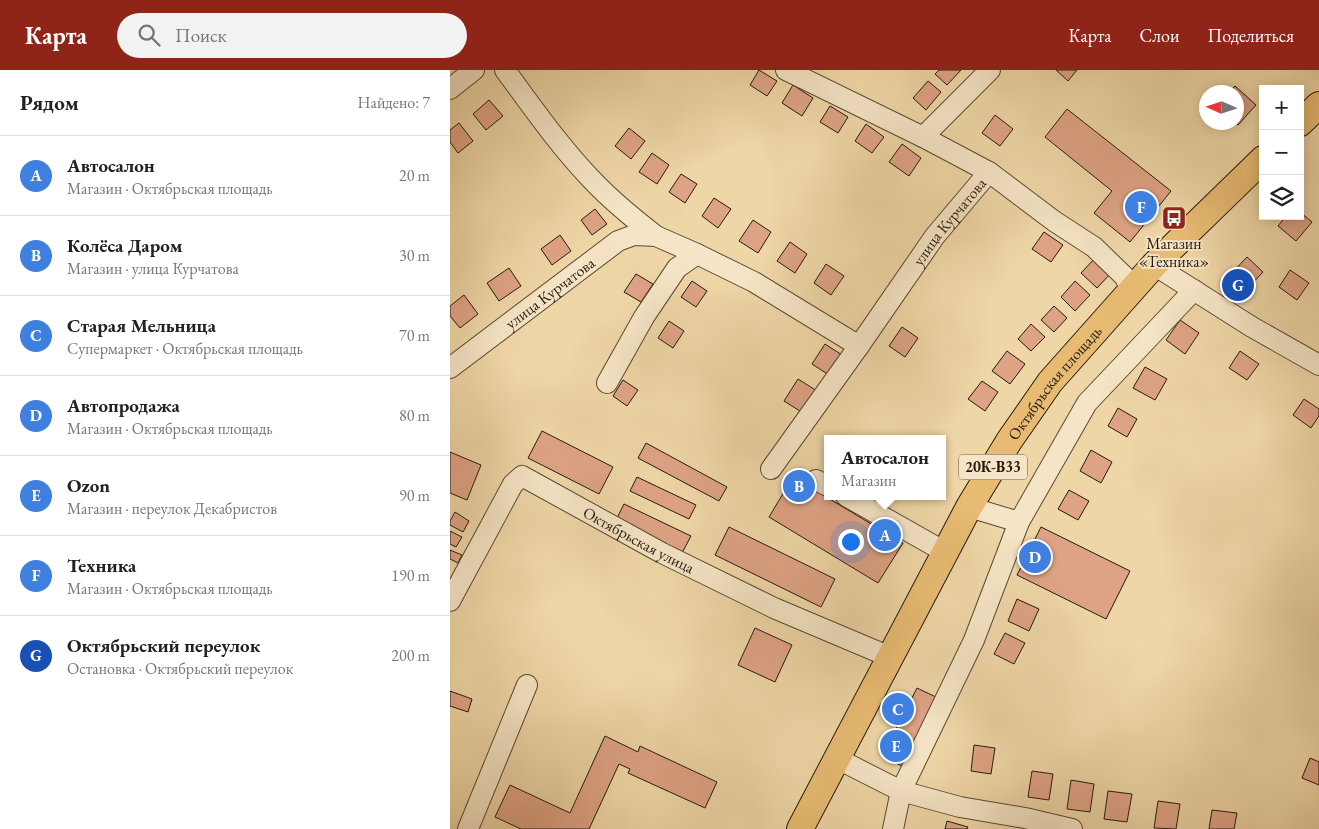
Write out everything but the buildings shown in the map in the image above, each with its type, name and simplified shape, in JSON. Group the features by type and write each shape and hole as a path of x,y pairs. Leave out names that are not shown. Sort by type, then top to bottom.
{"main road":[{"path":"1304,119 1319,105"},
{"name":"Октябрьская площадь","path":"800,829 969,507 1009,441 1050,382 1154,265 1259,163"}],"street":[{"path":"450,89 474,70"},
{"name":"улица Курчатова","path":"505,70 546,126 592,180 628,214 656,236 698,254 754,282 860,346"},
{"path":"786,70 923,137 989,172 1054,220 1094,246 1125,277 1131,291"},
{"path":"923,137 990,70"},
{"name":"улица Курчатова","path":"771,469 860,346 935,236 989,172"},
{"name":"улица Курчатова","path":"450,368 618,241 634,234 656,236"},
{"path":"607,383 644,316 677,268 698,254"},
{"path":"1154,265 1252,327 1319,365"},
{"path":"893,829 901,791 974,640 1019,522 1087,402 1194,290"},
{"name":"Октябрьская улица","path":"450,601 513,484 522,476 670,557 774,608 890,657"},
{"path":"853,500 945,552"},
{"path":"969,507 1019,522"},
{"path":"468,829 528,685"},
{"path":"836,758 901,791 960,807 1072,829"}],"place":[{"name":"Техника","path":"1141,207"},
{"name":"Магазин «Техника»","path":"1174,218"},
{"name":"Октябрьский переулок","path":"1238,285"},
{"name":"Колёса Даром","path":"799,486"},
{"name":"Автосалон","path":"885,535"},
{"name":"Автопродажа","path":"1035,557"},
{"name":"Старая Мельница","path":"898,709"},
{"name":"Ozon","path":"896,746"}]}
